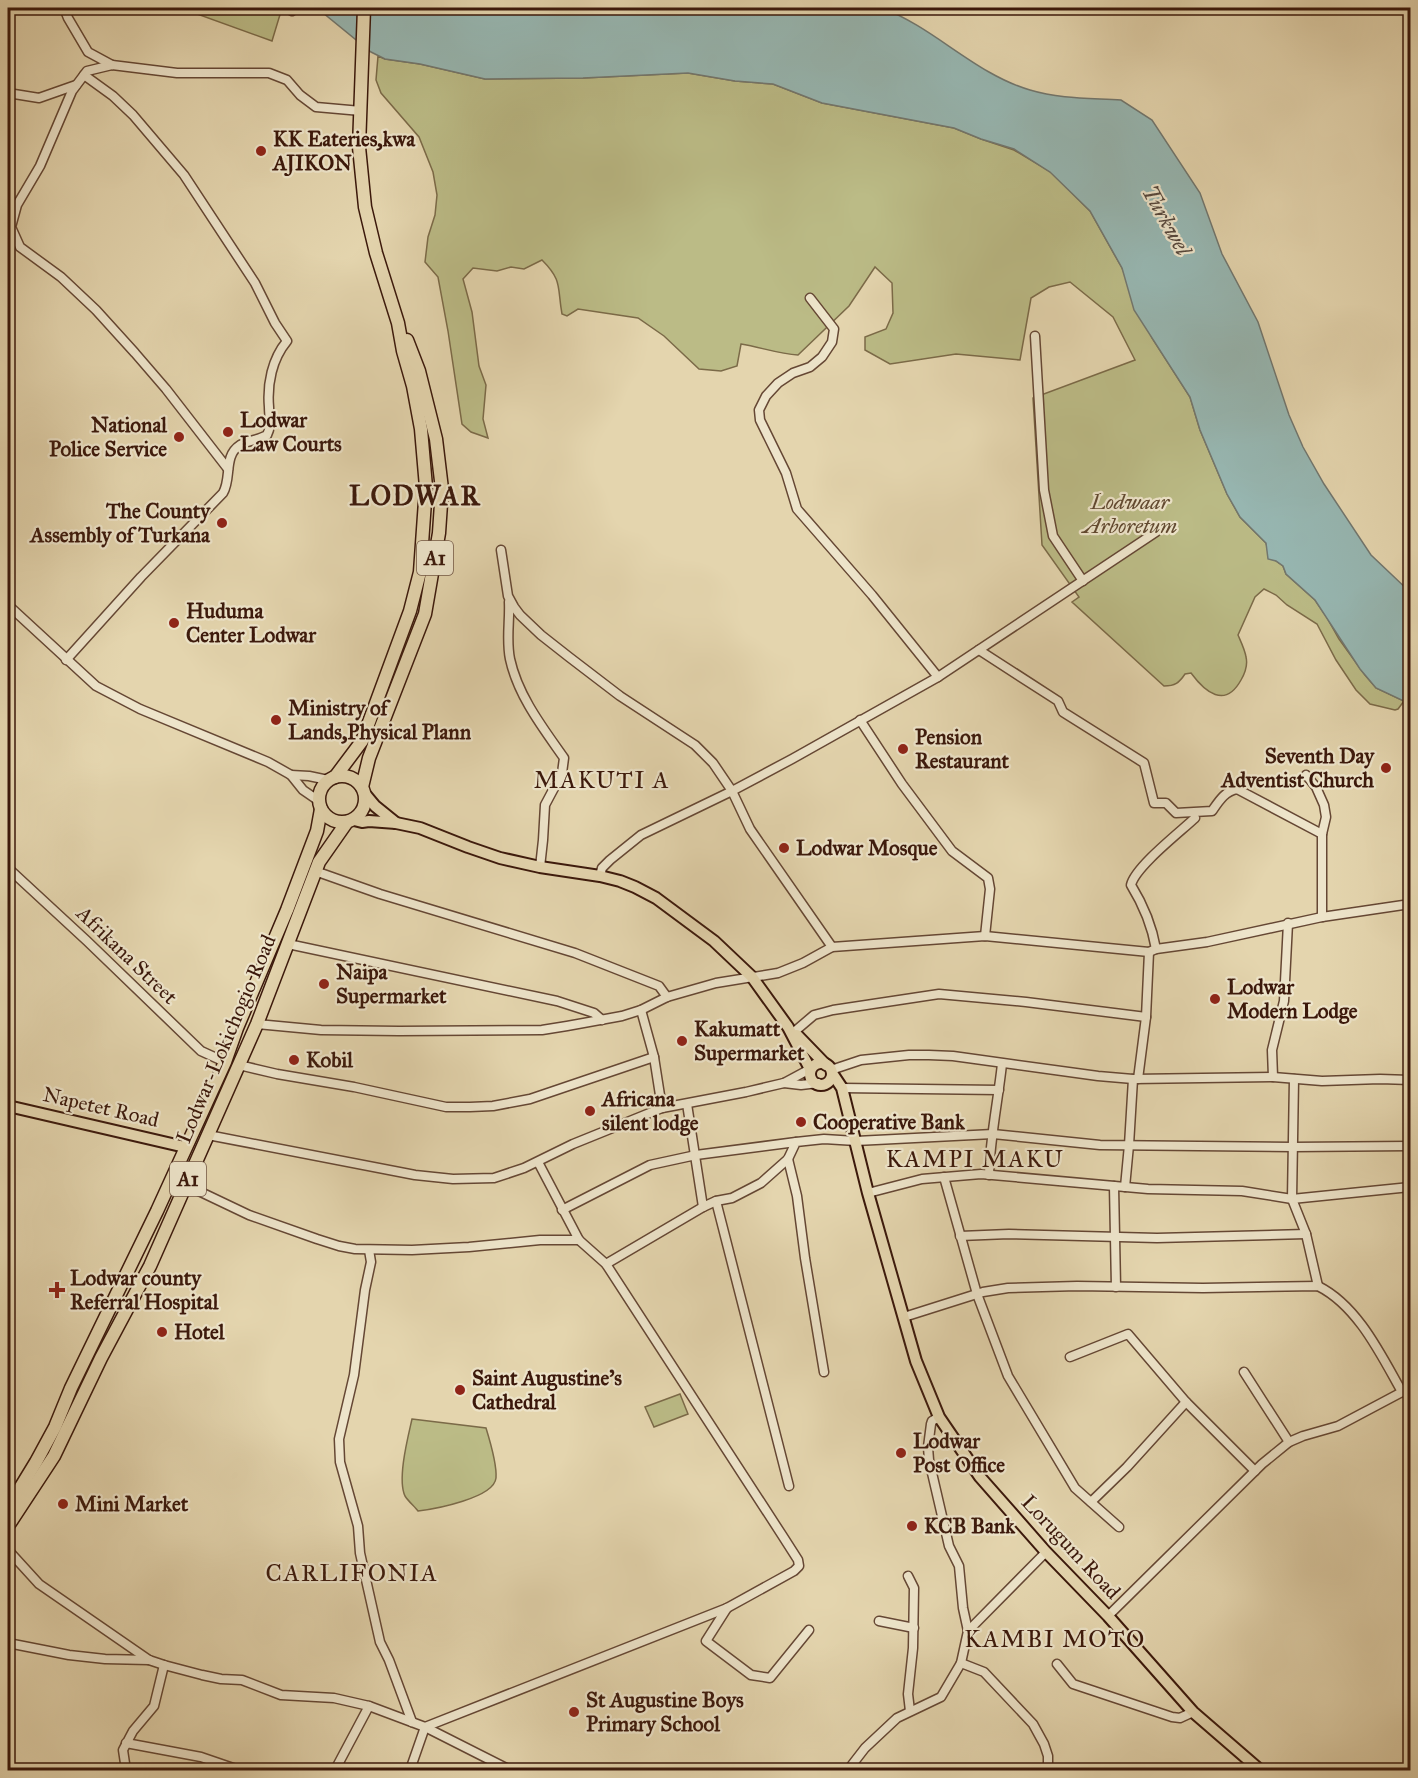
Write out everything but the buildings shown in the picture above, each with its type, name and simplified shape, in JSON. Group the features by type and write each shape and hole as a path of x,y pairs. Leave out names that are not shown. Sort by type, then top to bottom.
{"highway":[{"name":"A1","path":"320,805 320,793 323,786 332,779 362,741 410,610 421,563 426,487 421,429 398,324 376,253 365,207 359,147 364,8"},
{"name":"A1","path":"350,821 364,809 364,790 369,758 425,614 440,522 442,489 436,439 419,370 405,334 398,324"},
{"path":"332,779 343,776 351,777 364,790"},
{"path":"320,805 332,820 350,821"},
{"name":"Lodwar-Lokichogio Road","path":"8,1508 55,1428 71,1388 225,1062 317,831 320,805"},
{"name":"Lodwar-Lokichogio Road","path":"8,1526 54,1456 101,1358 150,1266 257,1024 318,862 350,821"}],"main road":[{"path":"364,790 375,806 396,823"},
{"path":"350,821 396,823 420,828 500,858 600,876 636,887 664,903 714,941 752,977 791,1030 830,1069 842,1088"},
{"path":"791,1030 810,1069 811,1076 820,1084 834,1090 846,1108"},
{"path":"810,1069 818,1064 830,1069"},
{"path":"820,1084 830,1080 830,1069"},
{"name":"Lorugum Road","path":"842,1088 868,1193 922,1378 939,1416 980,1477 1046,1552 1108,1616 1193,1712 1260,1770"},
{"name":"Napetet Road","path":"8,1106 185,1147"}],"street":[{"path":"64,8 88,52 112,65"},
{"path":"228,469 166,389 96,310 61,277 20,247 11,226 17,205 40,166 72,91 87,71 112,65 177,73 269,73 286,80 316,107 361,111"},
{"path":"66,660 148,570 223,493 232,455 237,447 265,437 271,424 268,397 272,367 287,341 274,322 255,283 184,175 165,151 113,96 84,75"},
{"path":"8,93 44,98 76,85"},
{"path":"810,298 834,329 832,342 817,362 778,383 766,396 759,410 760,420 786,473 796,509 872,595 938,677"},
{"path":"1035,336 1046,501 1053,536 1083,581"},
{"path":"600,876 606,864 641,835 732,791 938,677 1156,532"},
{"path":"501,549 508,596 510,618 508,636 512,666 531,710 564,758 562,773 545,805 540,867"},
{"path":"508,596 513,607 541,635 620,696 695,745 713,762 732,791 750,829 832,947"},
{"path":"8,605 96,687 140,709 268,762 291,775 320,805"},
{"path":"979,650 1058,700 1063,712 1144,763 1154,803 1166,803 1176,813 1212,811 1221,798 1237,789 1322,834"},
{"path":"860,720 902,784 952,851 988,878 990,890 986,936"},
{"path":"291,775 332,779"},
{"path":"1306,775 1316,787 1324,805 1326,817 1322,834 1322,917"},
{"path":"1125,1187 1135,1079 1146,1017 1153,929 1131,885 1133,878 1152,857 1196,818"},
{"name":"Afrikana Street","path":"8,868 201,1051 225,1062"},
{"path":"315,871 380,894 575,953 659,986 667,997"},
{"path":"257,1024 344,1030 542,1030 602,1020 641,1010 667,997 716,983 778,973 803,963 832,947 986,936 1152,951 1207,942 1288,923 1410,904"},
{"path":"1273,1077 1272,1050 1284,1001 1288,923"},
{"path":"288,944 557,1001 594,1013 602,1020"},
{"path":"791,1030 814,1015 833,1010 939,994 1146,1017"},
{"path":"641,1010 654,1057 662,1108"},
{"path":"830,1069 861,1060 909,1055 953,1056 1135,1079 1273,1077 1322,1081 1410,1080"},
{"path":"239,1065 446,1107 470,1107 493,1106 530,1099 654,1057"},
{"path":"989,1175 1002,1064"},
{"path":"208,1135 415,1175 453,1179 504,1176 573,1144 662,1108 784,1083 810,1069"},
{"path":"1294,1079 1292,1199 1306,1234 1318,1286"},
{"path":"784,1083 820,1084"},
{"path":"842,1088 999,1090"},
{"path":"687,1104 703,1207"},
{"path":"562,1210 650,1165 696,1155 824,1139 856,1141 993,1134 1130,1145 1410,1146"},
{"path":"606,1264 703,1207 716,1201 732,1198 761,1184 788,1158 796,1142"},
{"path":"788,1158 797,1196 824,1372"},
{"path":"410,1770 425,1727 727,1608 798,1568 799,1563 606,1264 579,1240 538,1162"},
{"path":"868,1193 922,1179 989,1175 1125,1187 1242,1191 1292,1199 1410,1187"},
{"path":"944,1177 977,1294 1008,1376 1075,1488 1119,1527"},
{"path":"186,1185 230,1207 286,1229 339,1246 369,1250 469,1247 525,1240 579,1240"},
{"path":"1114,1186 1116,1287"},
{"path":"716,1201 789,1486"},
{"path":"960,1236 1010,1234 1157,1238 1306,1234"},
{"path":"369,1250 371,1262 354,1375 339,1439 340,1462 358,1527 360,1553 380,1642 412,1722"},
{"path":"904,1317 983,1292 1008,1288 1318,1286 1327,1290 1345,1305 1381,1353 1406,1391 1338,1426 1289,1442 1255,1471 1108,1616"},
{"path":"1070,1357 1128,1334 1186,1402 1255,1471"},
{"path":"1244,1372 1289,1442"},
{"path":"1091,1502 1127,1467 1186,1402"},
{"path":"848,1770 865,1748 897,1718 941,1697 961,1663 968,1631 959,1566 949,1546 929,1460 931,1424 939,1416"},
{"path":"8,1550 39,1584 149,1660 221,1679 242,1680 281,1695 334,1698 369,1706 425,1727 504,1769"},
{"path":"968,1631 1046,1552"},
{"path":"908,1576 914,1588 914,1628 908,1694 910,1712"},
{"path":"727,1608 706,1641 751,1675 770,1678 809,1630"},
{"path":"879,1621 914,1628"},
{"path":"8,1643 69,1655 149,1660"},
{"path":"961,1663 984,1672 1033,1724 1048,1756 1048,1770"},
{"path":"1057,1664 1073,1684 1172,1717 1180,1718 1193,1712"},
{"path":"126,1770 123,1757 126,1743 154,1706 164,1665"},
{"path":"335,1770 369,1706"},
{"path":"126,1743 201,1757 239,1770"}],"green space":[{"path":"175,8 282,8 272,41 189,11 174,12"},
{"name":"Lodwaar Arboretum","path":"378,56 485,79 583,78 688,73 735,81 773,84 822,103 954,128 1014,150 1051,172 1090,211 1122,268 1152,338 1190,397 1200,430 1227,494 1240,517 1266,543 1268,550 1283,566 1286,574 1315,600 1339,639 1376,688 1404,701 1395,710 1370,704 1356,690 1336,660 1317,624 1264,589 1255,597 1238,635 1246,657 1245,672 1235,689 1222,696 1202,686 1191,673 1185,674 1174,685 1164,686 1072,602 1079,597 1042,545 1033,398 1135,360 1113,317 1070,282 1049,287 1031,298 1020,360 956,354 890,364 865,350 865,337 886,329 893,313 892,283 875,267 849,306 798,355 741,344 737,366 721,371 699,369 664,336 638,318 578,309 567,316 562,314 556,279 542,260 524,269 511,267 497,271 473,268 463,279 472,312 479,366 486,385 483,419 488,438 471,432 462,424 438,277 425,262 437,195 433,172 419,137 381,93 376,80"},
{"path":"680,1394 688,1414 654,1427 645,1407"},
{"path":"412,1419 486,1428 495,1467 496,1478 493,1485 475,1497 418,1511 405,1496 402,1479"}],"water":[{"name":"Turkwel","path":"317,8 882,8 920,27 1010,83 1053,95 1121,100 1152,120 1200,193 1222,254 1258,322 1289,415 1303,447 1324,484 1371,555 1410,592 1410,708 1404,701 1376,688 1360,669 1315,600 1286,574 1283,566 1268,559 1266,543 1240,517 1227,494 1200,430 1190,397 1134,310 1122,268 1090,211 1050,172 1014,149 954,128 822,103 773,84 735,81 688,73 583,78 485,79 420,64 385,59 371,52"}],"place":[{"name":"KK Eateries,kwa AJIKON","path":"261,151"},
{"name":"Lodwar Law Courts","path":"228,432"},
{"name":"National Police Service","path":"179,437"},
{"name":"The County Assembly of Turkana","path":"222,523"},
{"name":"Huduma Center Lodwar","path":"174,623"},
{"name":"Ministry of Lands,Physical Plann","path":"276,720"},
{"name":"Pension Restaurant","path":"903,749"},
{"name":"Seventh Day Adventist Church","path":"1386,768"},
{"name":"Lodwar Mosque","path":"784,848"},
{"name":"Naipa Supermarket","path":"324,984"},
{"name":"Lodwar Modern Lodge","path":"1215,999"},
{"name":"Kakumatt Supermarket","path":"682,1041"},
{"name":"Kobil","path":"294,1060"},
{"name":"Africana silent lodge","path":"590,1111"},
{"name":"Cooperative Bank","path":"801,1122"},
{"name":"Lodwar county Referral Hospital","path":"57,1290"},
{"name":"Hotel","path":"162,1332"},
{"name":"Saint Augustine's Cathedral","path":"460,1390"},
{"name":"Lodwar Post Office","path":"901,1453"},
{"name":"Mini Market","path":"63,1504"},
{"name":"KCB Bank","path":"912,1526"},
{"name":"St Augustine Boys Primary School","path":"574,1712"}],"district":[{"name":"LODWAR","path":"415,496"},
{"name":"MAKUTI A","path":"602,780"},
{"name":"KAMPI MAKU","path":"975,1159"},
{"name":"CARLIFONIA","path":"352,1573"},
{"name":"KAMBI MOTO","path":"1055,1639"}]}
